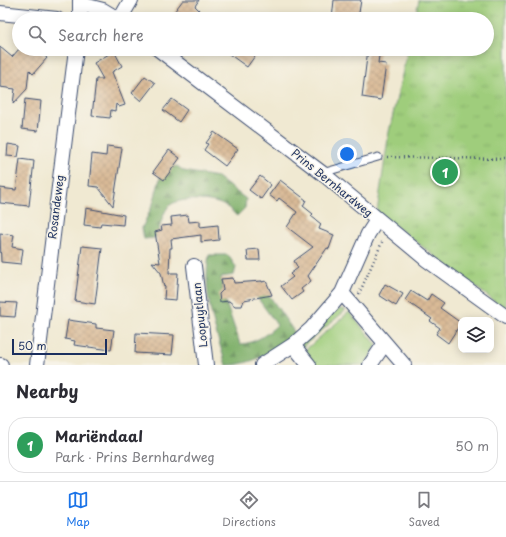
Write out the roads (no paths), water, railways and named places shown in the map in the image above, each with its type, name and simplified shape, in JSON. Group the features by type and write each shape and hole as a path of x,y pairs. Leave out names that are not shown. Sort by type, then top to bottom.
{"street":[{"path":"123,12 131,0"},
{"path":"80,2 107,12"},
{"path":"0,12 12,13"},
{"name":"Rosandeweg","path":"37,365 75,56"},
{"name":"Prins Bernhardweg","path":"167,56 322,173 427,260 506,317"},
{"path":"262,365 293,345 311,329 342,293 368,234 377,220"},
{"name":"Loopuytlaan","path":"194,266 206,365"},
{"path":"342,293 404,365"},
{"path":"370,365 385,344"},
{"path":"293,345 309,365"}],"lane":[{"path":"322,173 378,157"}],"place":[{"name":"Mariëndaal","path":"445,172"}]}
